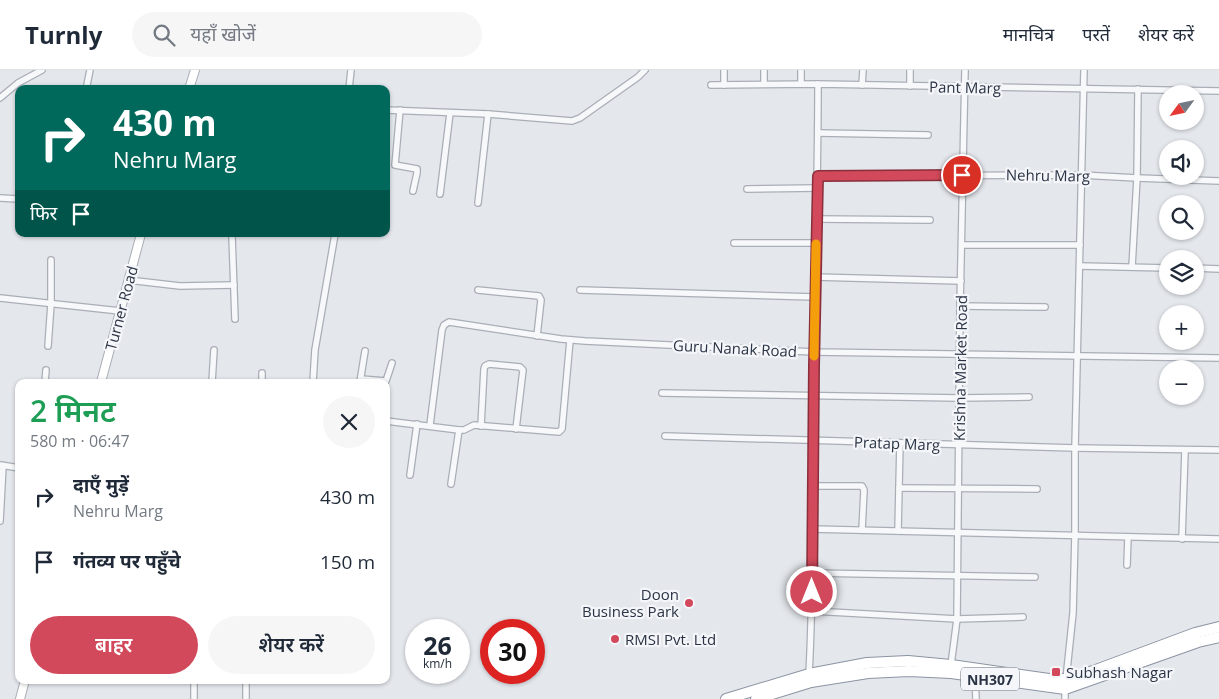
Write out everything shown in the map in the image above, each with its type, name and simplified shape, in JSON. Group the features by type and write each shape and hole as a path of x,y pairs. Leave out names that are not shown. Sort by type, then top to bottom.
{"highway":[{"name":"NH307","path":"1066,689 1195,633 1219,628"},
{"name":"NH307","path":"756,699 811,682 868,673 909,671 951,673 1066,689 1198,642 1219,637"},
{"name":"NH307","path":"726,699 809,674 867,663 908,661 1049,679 1066,689"}],"main road":[{"path":"190,85 195,70"},
{"name":"Turner Road","path":"103,379 140,237"},
{"path":"20,699 24,684"}],"street":[{"path":"16,85 42,70"},
{"path":"87,85 90,70"},
{"path":"349,85 351,70"},
{"path":"390,110 488,114 566,121 577,120 645,70"},
{"path":"724,70 724,85"},
{"path":"764,70 764,84"},
{"path":"801,70 801,84"},
{"path":"862,85 863,70"},
{"path":"910,70 910,86"},
{"name":"Krishna Market Road","path":"951,665 956,619 965,70"},
{"path":"1066,689 1073,613 1084,70"},
{"path":"809,674 812,611 818,84"},
{"name":"Pant Marg","path":"711,85 818,84 1219,91"},
{"path":"0,98 15,86"},
{"path":"1132,267 1138,89"},
{"path":"400,110 395,165 417,169 413,191"},
{"path":"440,194 450,113"},
{"path":"478,202 488,114"},
{"path":"818,133 928,135"},
{"name":"Nehru Marg","path":"818,176 1081,175 1219,181"},
{"path":"747,189 818,188"},
{"path":"0,198 15,199"},
{"path":"816,219 930,220"},
{"path":"232,237 235,319"},
{"path":"313,379 315,350 334,237"},
{"path":"734,243 816,243"},
{"path":"962,245 1080,245"},
{"path":"48,346 51,304 51,260"},
{"path":"1080,266 1159,268"},
{"path":"1204,268 1219,269"},
{"path":"815,277 961,281"},
{"path":"128,280 180,286 234,285"},
{"path":"478,290 539,296 541,300 537,336"},
{"path":"580,290 815,297"},
{"path":"0,298 120,311"},
{"path":"960,306 1045,307"},
{"name":"Guru Nanak Road","path":"430,425 442,330 446,323 570,340 814,352 1219,358"},
{"path":"390,421 459,430 464,430 471,426 481,426 561,431 570,340"},
{"path":"212,379 214,350"},
{"path":"361,379 366,351"},
{"path":"387,379 392,362"},
{"path":"481,426 484,369 485,366 490,364 520,367 523,370 516,429"},
{"path":"45,379 46,370"},
{"path":"262,373 262,379"},
{"path":"662,393 959,398 1030,397"},
{"path":"410,475 417,424"},
{"path":"451,484 459,430"},
{"name":"Pratap Marg","path":"666,436 1075,448 1219,450"},
{"path":"898,531 900,443"},
{"path":"1182,538 1185,450"},
{"path":"0,522 2,466 15,468"},
{"path":"813,486 862,486 864,490 862,530"},
{"path":"899,488 1038,489"},
{"path":"812,529 1219,539"},
{"path":"1128,537 1128,565"},
{"path":"812,573 1034,577"},
{"path":"812,611 956,619 1023,617"},
{"path":"975,677 976,699"},
{"path":"194,684 194,699"},
{"path":"246,684 246,699"}],"slow traffic":[{"path":"814,356 816,244"}],"place":[{"name":"Doon Business Park","path":"689,603"},
{"name":"RMSI Pvt. Ltd","path":"615,639"},
{"name":"Subhash Nagar","path":"1056,672"}],"route":[{"path":"812,592 818,176 962,175"}]}
